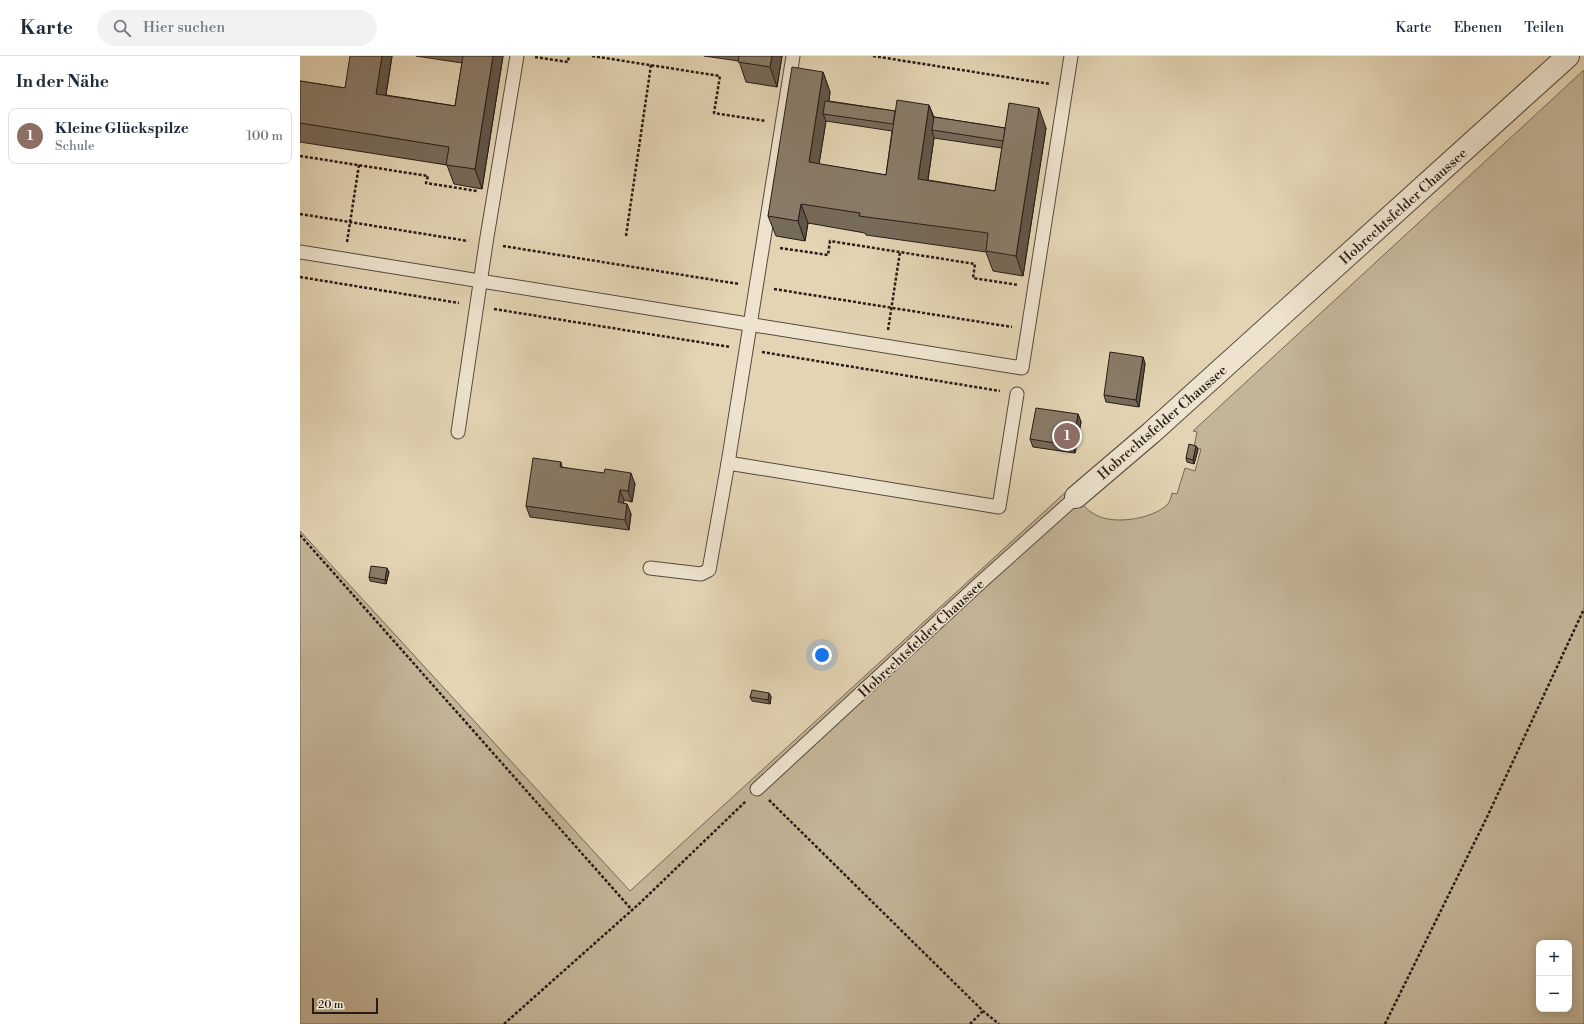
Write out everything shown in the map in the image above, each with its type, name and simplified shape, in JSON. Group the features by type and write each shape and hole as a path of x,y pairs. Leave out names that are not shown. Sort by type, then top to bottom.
{"street":[{"name":"Hobrechtsfelder Chaussee","path":"1076,497 1151,433 1568,56"}],"lane":[{"path":"458,432 486,243 517,56"},
{"path":"650,568 701,574 709,570 728,462 793,56"},
{"path":"300,252 1022,368 1071,56"},
{"path":"728,462 999,507 1017,394"},
{"name":"Hobrechtsfelder Chaussee","path":"757,789 980,583 1076,497"}],"path":[{"path":"530,56 568,62 569,56"},
{"path":"592,56 720,76 714,113 782,124"},
{"path":"873,56 1066,87"},
{"path":"626,236 651,65"},
{"path":"300,156 428,176 426,183 495,194"},
{"path":"344,259 359,165"},
{"path":"300,214 1028,329"},
{"path":"763,246 828,256 830,241 975,264 973,278 1034,288"},
{"path":"886,346 900,252"},
{"path":"300,277 1017,394"},
{"path":"300,535 632,910"},
{"path":"1385,1024 1488,815 1584,609"},
{"path":"504,1024 632,910 757,789 983,1011 999,1024"},
{"path":"970,1024 983,1011"}],"shaded area":[{"path":"1584,70 1584,1024 300,1024 300,531 630,891 1069,489 1092,513 1113,520 1143,517 1160,510 1167,505 1170,501 1172,493 1177,494 1185,468 1195,471 1201,449 1194,447 1197,432 1193,431"}],"building":[{"path":"350,56 382,56 376,94 455,106 463,56 493,56 475,169 446,165 449,147 300,123 300,81 345,88"},
{"path":"739,56 772,56 770,67 738,62"},
{"path":"792,67 823,72 809,162 886,175 897,100 929,105 918,179 995,191 1009,103 1039,108 1016,256 986,251 988,233 859,216 860,213 801,204 798,221 768,216"},
{"path":"825,101 895,111 893,124 823,114"},
{"path":"934,117 1005,128 1003,141 932,130"},
{"path":"1110,352 1143,357 1136,400 1104,395"},
{"path":"1036,408 1078,414 1073,446 1030,439"},
{"path":"1189,444 1196,446 1193,460 1186,458"},
{"path":"533,458 561,462 560,467 604,473 605,469 631,473 628,491 620,490 618,502 627,504 625,520 526,506"},
{"path":"371,566 387,568 385,580 369,577"},
{"path":"752,690 769,693 768,700 750,697"}],"place":[{"name":"Kleine Glückspilze","path":"1067,436"}]}
